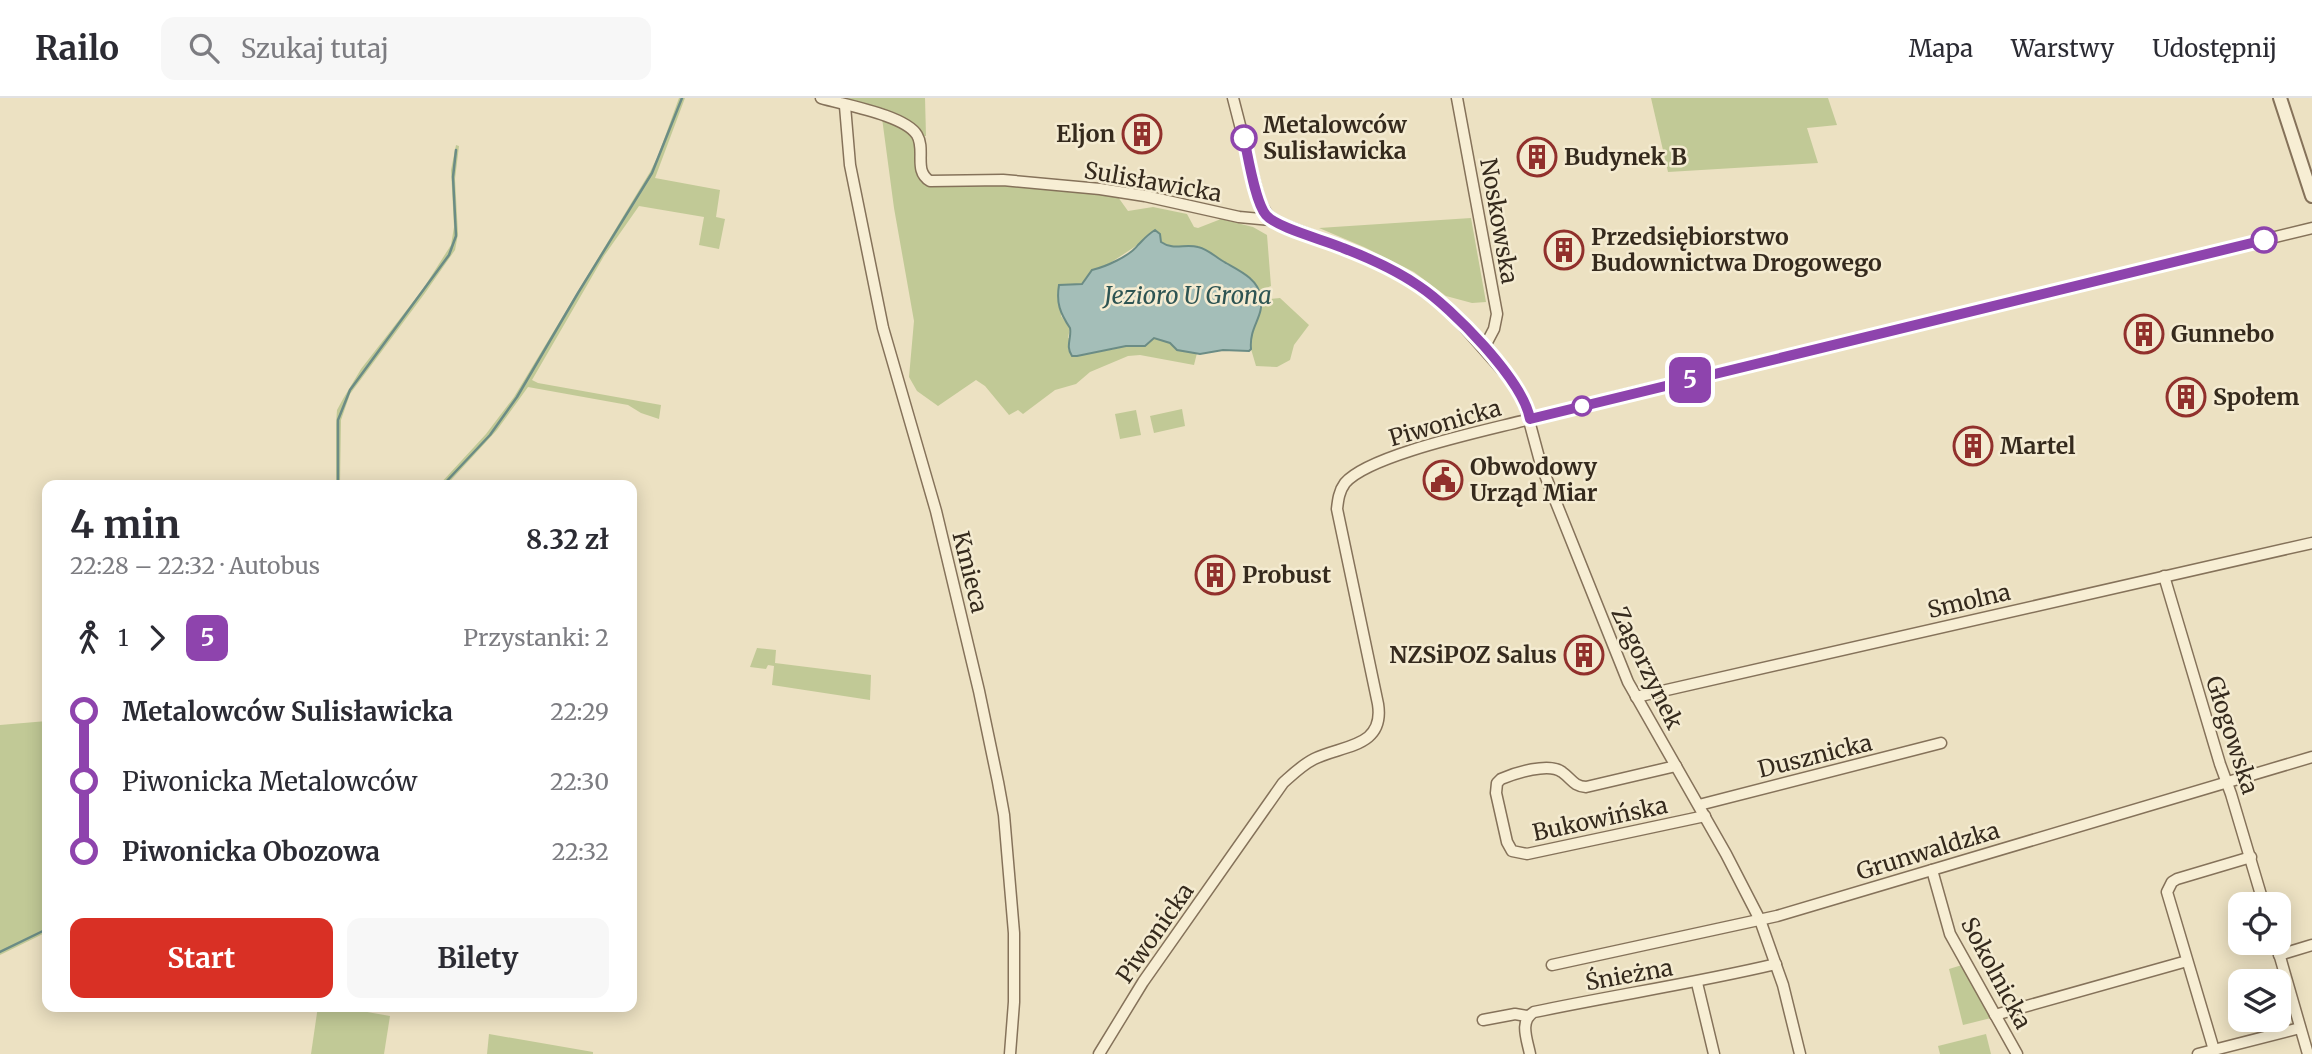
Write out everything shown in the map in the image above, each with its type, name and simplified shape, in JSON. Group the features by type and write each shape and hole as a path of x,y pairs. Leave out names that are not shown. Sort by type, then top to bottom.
{"street":[{"name":"Sulisławicka","path":"821,98 889,116 913,130 920,141 921,171 930,181 1003,180 1134,194 1239,217 1271,220 1362,255 1418,285 1450,311 1516,387 1530,419"},
{"path":"1233,98 1260,203 1271,220"},
{"name":"Noskowska","path":"1457,98 1497,314 1494,328 1484,348"},
{"path":"2280,98 2312,196"},
{"name":"Kmieca","path":"845,106 854,188 883,328 951,574 991,745 1004,815 1014,933 1010,1054"},
{"name":"Piwonicka","path":"1099,1054 1143,982 1283,783 1315,759 1366,739 1377,726 1380,712 1337,509 1340,492 1345,484 1365,469 1409,451 1530,419 2312,228"},
{"name":"Zagorzynek","path":"1530,419 1546,477 1600,617 1636,697 1699,805 1760,920 1776,964 1800,1054"},
{"name":"Smolna","path":"1636,697 2312,543"},
{"name":"Głogowska","path":"2164,576 2260,892"},
{"name":"Dusznicka","path":"1699,805 1941,743"},
{"name":"Grunwaldzka","path":"1552,965 1760,920 2312,757"},
{"name":"Bukowińska","path":"1676,766 1586,786 1576,785 1562,771 1553,768 1501,779 1497,783 1496,793 1507,842 1517,853 1527,854 1705,816"},
{"path":"2214,1050 2167,898 2168,887 2177,879 2250,857"},
{"name":"Sokolnicka","path":"1931,870 1950,934 2017,1054"},
{"path":"2291,951 2312,945"},
{"path":"2279,955 2308,1054"},
{"path":"1995,1015 2187,961"},
{"name":"Śnieżna","path":"1483,1020 1515,1014 1527,1016 1534,1012 1625,993 1697,983 1776,964"},
{"path":"1697,983 1714,1054"},
{"path":"1527,1016 1525,1027 1530,1054"},
{"path":"2198,1054 2300,1028"}],"green space":[{"path":"679,98 685,98 655,178 720,190 716,217 725,219 719,249 699,245 704,217 639,206 604,256 532,380 661,405 659,419 628,405 528,387 497,430 451,480 444,480 486,434 514,397 658,156"},
{"path":"835,98 925,98 926,136 922,136"},
{"path":"1651,98 1828,98 1837,125 1807,128 1818,163 1668,172"},
{"path":"882,118 905,128 913,136 916,142 918,173 926,184 1015,184 1109,195 1118,197 1128,211 1153,207 1187,214 1194,227 1198,228 1221,219 1253,227 1267,235 1271,286 1259,291 1253,281 1196,246 1176,248 1161,242 1139,244 1089,274 1082,284 1066,286 1061,316 1070,328 1068,338 1110,350 1126,346 1145,346 1153,338 1170,343 1177,350 1197,353 1194,365 1140,355 1128,356 1090,372 1076,384 1055,390 1023,414 1018,410 1009,415 985,386 976,380 938,406 917,391 909,377 914,321 894,208"},
{"path":"456,145 459,146 455,179 458,234 455,250 350,394 341,420 340,480 336,480 337,410 361,369 423,289 451,245 454,227 451,170"},
{"path":"1471,218 1486,302 1472,303 1446,296 1414,272 1319,228"},
{"path":"1280,298 1309,325 1294,345 1290,360 1277,367 1256,366 1251,349 1252,329 1262,307 1270,299"},
{"path":"1789,348 1783,352 1628,390 1604,393"},
{"path":"1182,409 1185,426 1154,433 1150,416"},
{"path":"1136,410 1141,435 1120,439 1115,414"},
{"path":"757,648 776,650 775,663 871,675 870,700 772,685 774,666 768,665 766,669 750,667"},
{"path":"42,721 42,934 0,955 0,725"},
{"path":"1941,916 1994,1023 1991,1018 1963,1025 1949,969 1962,965 1944,933"},
{"path":"317,1012 367,1012 390,1016 384,1054 311,1054"},
{"path":"489,1034 593,1052 593,1054 487,1054"},
{"path":"1986,1034 1991,1054 1940,1054 1938,1046"}],"water":[{"name":"Jezioro U Grona","path":"1155,230 1160,234 1161,242 1166,245 1202,248 1256,285 1261,304 1249,351 1223,350 1200,354 1177,350 1170,343 1154,338 1145,346 1126,346 1072,356 1069,349 1070,328 1061,313 1059,303 1059,285 1082,284 1092,270 1123,257"}],"waterway":[{"path":"448,480 490,435 517,397 652,173 682,98"},
{"path":"338,480 338,420 350,390 449,255 456,236 453,177 456,150"},
{"path":"0,952 42,931"}],"bus line":[{"name":"5","path":"1244,138 1260,203 1271,220 1362,255 1433,296 1464,325 1511,380 1530,419 2264,240"}],"place":[{"name":"Eljon","path":"1142,134"},
{"name":"Metalowców Sulisławicka","path":"1244,138"},
{"name":"Budynek B","path":"1537,157"},
{"name":"Przedsiębiorstwo Budownictwa Drogowego","path":"1564,250"},
{"name":"Gunnebo","path":"2144,334"},
{"name":"Społem","path":"2186,397"},
{"name":"Martel","path":"1973,446"},
{"name":"Obwodowy Urząd Miar","path":"1443,480"},
{"name":"Probust","path":"1215,575"},
{"name":"NZSiPOZ Salus","path":"1584,655"}]}
